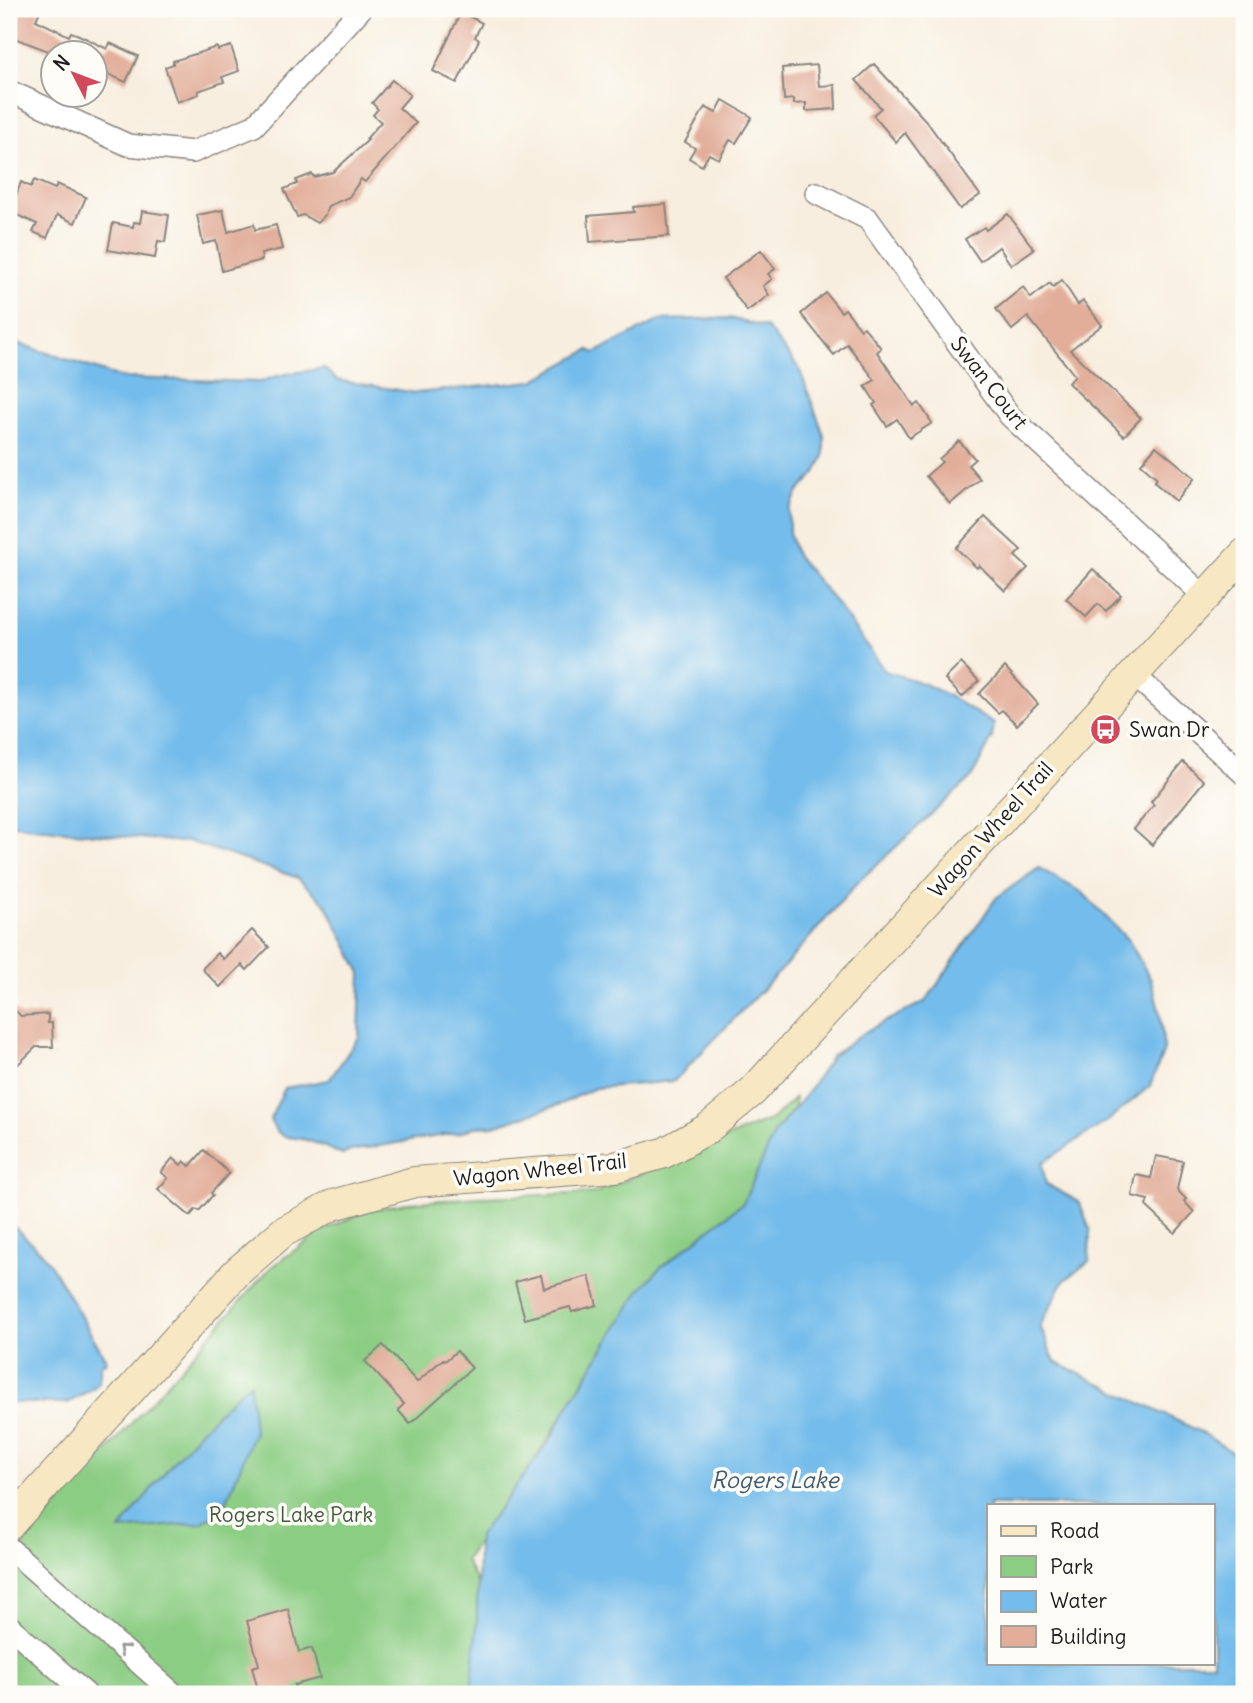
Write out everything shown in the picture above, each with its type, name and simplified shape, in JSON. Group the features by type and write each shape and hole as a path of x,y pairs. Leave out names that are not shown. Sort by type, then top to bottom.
{"street":[{"path":"9,91 128,145 193,152 254,126 361,9"},
{"name":"Swan Court","path":"816,193 868,219 1010,416 1205,597"},
{"name":"Wagon Wheel Trail","path":"9,1525 237,1272 283,1232 333,1205 414,1182 615,1167 664,1153 707,1129 753,1091 1244,554"},
{"path":"1133,674 1244,774"},
{"path":"9,1548 174,1694"},
{"path":"9,1626 86,1694"}],"green space":[{"name":"Rogers Lake Park","path":"795,1098 797,1195 616,1328 531,1467 465,1560 515,1658 491,1694 9,1694 9,1560 271,1267 322,1231 368,1210 406,1203 479,1197 594,1193 772,1119"}],"water":[{"path":"730,318 767,328 799,368 824,435 824,456 816,473 798,492 789,510 789,532 796,555 834,600 885,671 925,684 994,724 992,738 972,777 858,882 782,969 674,1081 595,1088 561,1104 494,1126 474,1127 462,1132 350,1151 342,1155 309,1141 281,1135 270,1119 285,1088 329,1080 359,1037 361,973 326,904 298,878 185,840 182,842 9,824 9,338 123,378 261,382 324,368 337,380 416,393 533,381 589,350 595,353 660,320"},
{"name":"Rogers Lake","path":"1039,868 1083,893 1129,941 1151,980 1160,1014 1164,1050 1150,1086 1109,1120 1042,1163 1046,1184 1079,1202 1090,1230 1089,1261 1063,1282 1040,1326 1055,1362 1203,1433 1244,1460 1244,1694 471,1694 477,1621 478,1537 551,1439 565,1411 639,1291 660,1268 743,1203 775,1132 805,1096 832,1056 868,1030 926,1001 996,898"},
{"path":"9,1222 41,1252 52,1267 107,1361 101,1364 99,1382 68,1403 9,1403"},
{"path":"250,1383 254,1432 224,1508 201,1523 120,1530 165,1471"}],"building":[{"path":"9,9 41,9 36,20 69,36 71,32 85,38 38,38 38,47 9,36"},
{"path":"461,12 482,23 475,37 479,40 457,83 433,71"},
{"path":"110,43 138,56 126,82 108,74"},
{"path":"231,46 239,71 222,77 224,82 177,102 165,67 173,64 173,61 217,47 218,50"},
{"path":"874,64 927,122 980,195 960,209 905,133 896,142 873,115 881,108 856,80"},
{"path":"817,65 819,86 835,85 836,109 806,111 806,103 794,104 794,99 784,100 782,68"},
{"path":"392,80 410,95 399,108 416,123 365,182 361,179 349,197 328,206 325,215 317,223 303,215 297,217 284,189 297,184 296,180 312,174 314,177 333,172 368,140 366,139 381,122 373,115 378,109 372,103"},
{"path":"723,100 752,117 736,143 730,140 719,159 709,154 702,166 689,158 695,148 685,142 705,107 716,113"},
{"path":"34,180 55,189 57,184 86,197 75,223 57,215 47,238 33,232 37,224 10,212 21,182 31,187"},
{"path":"666,204 669,236 590,242 588,216 634,212 633,207"},
{"path":"223,210 228,232 254,224 255,230 276,225 282,249 261,254 262,260 222,271 216,241 203,244 197,215"},
{"path":"142,211 169,215 165,242 158,241 155,258 108,250 113,223 133,227 134,222 140,223"},
{"path":"1008,214 1034,249 1011,265 999,247 980,261 965,239 984,227 986,230"},
{"path":"761,250 775,269 768,274 772,279 763,286 769,295 747,311 723,278"},
{"path":"1062,280 1078,305 1083,301 1102,325 1070,350 1141,418 1124,436 1068,383 1075,376 1028,317 1012,330 996,309 1023,287 1031,298 1050,283 1053,287"},
{"path":"826,293 841,312 845,309 861,329 864,327 881,348 877,352 914,406 919,403 932,423 909,438 897,419 887,426 873,405 876,403 865,386 875,380 847,344 834,355 801,314"},
{"path":"959,441 975,459 968,465 980,479 950,504 926,476 942,462 939,459"},
{"path":"1156,446 1195,478 1176,501 1154,482 1157,478 1141,464"},
{"path":"985,517 1021,550 1015,556 1028,568 1005,591 979,565 977,568 956,548"},
{"path":"1093,569 1121,595 1106,611 1098,604 1086,617 1066,599"},
{"path":"961,663 979,681 962,697 945,679"},
{"path":"1005,667 1038,704 1017,725 1002,710 998,713 979,694"},
{"path":"1183,762 1204,781 1152,845 1134,829 1154,805 1151,802"},
{"path":"252,930 269,947 247,970 242,965 220,987 202,969 217,953 223,959"},
{"path":"9,1005 21,1016 48,1014 48,1023 52,1023 53,1047 36,1047 9,1073"},
{"path":"204,1150 229,1173 199,1211 196,1209 190,1216 158,1189 168,1178 161,1172 173,1158 181,1165 184,1161 190,1166"},
{"path":"1156,1156 1183,1161 1177,1190 1194,1212 1175,1233 1146,1206 1148,1200 1132,1196 1136,1175 1151,1178"},
{"path":"541,1275 544,1288 589,1276 597,1305 572,1312 570,1307 525,1319 515,1282"},
{"path":"383,1345 417,1382 443,1359 445,1361 457,1351 472,1368 410,1424 398,1410 404,1404 365,1361"},
{"path":"288,1609 299,1652 312,1648 320,1678 294,1685 297,1694 259,1694 252,1667 259,1665 247,1621"}],"place":[{"name":"Swan Dr","path":"1106,730"}]}
